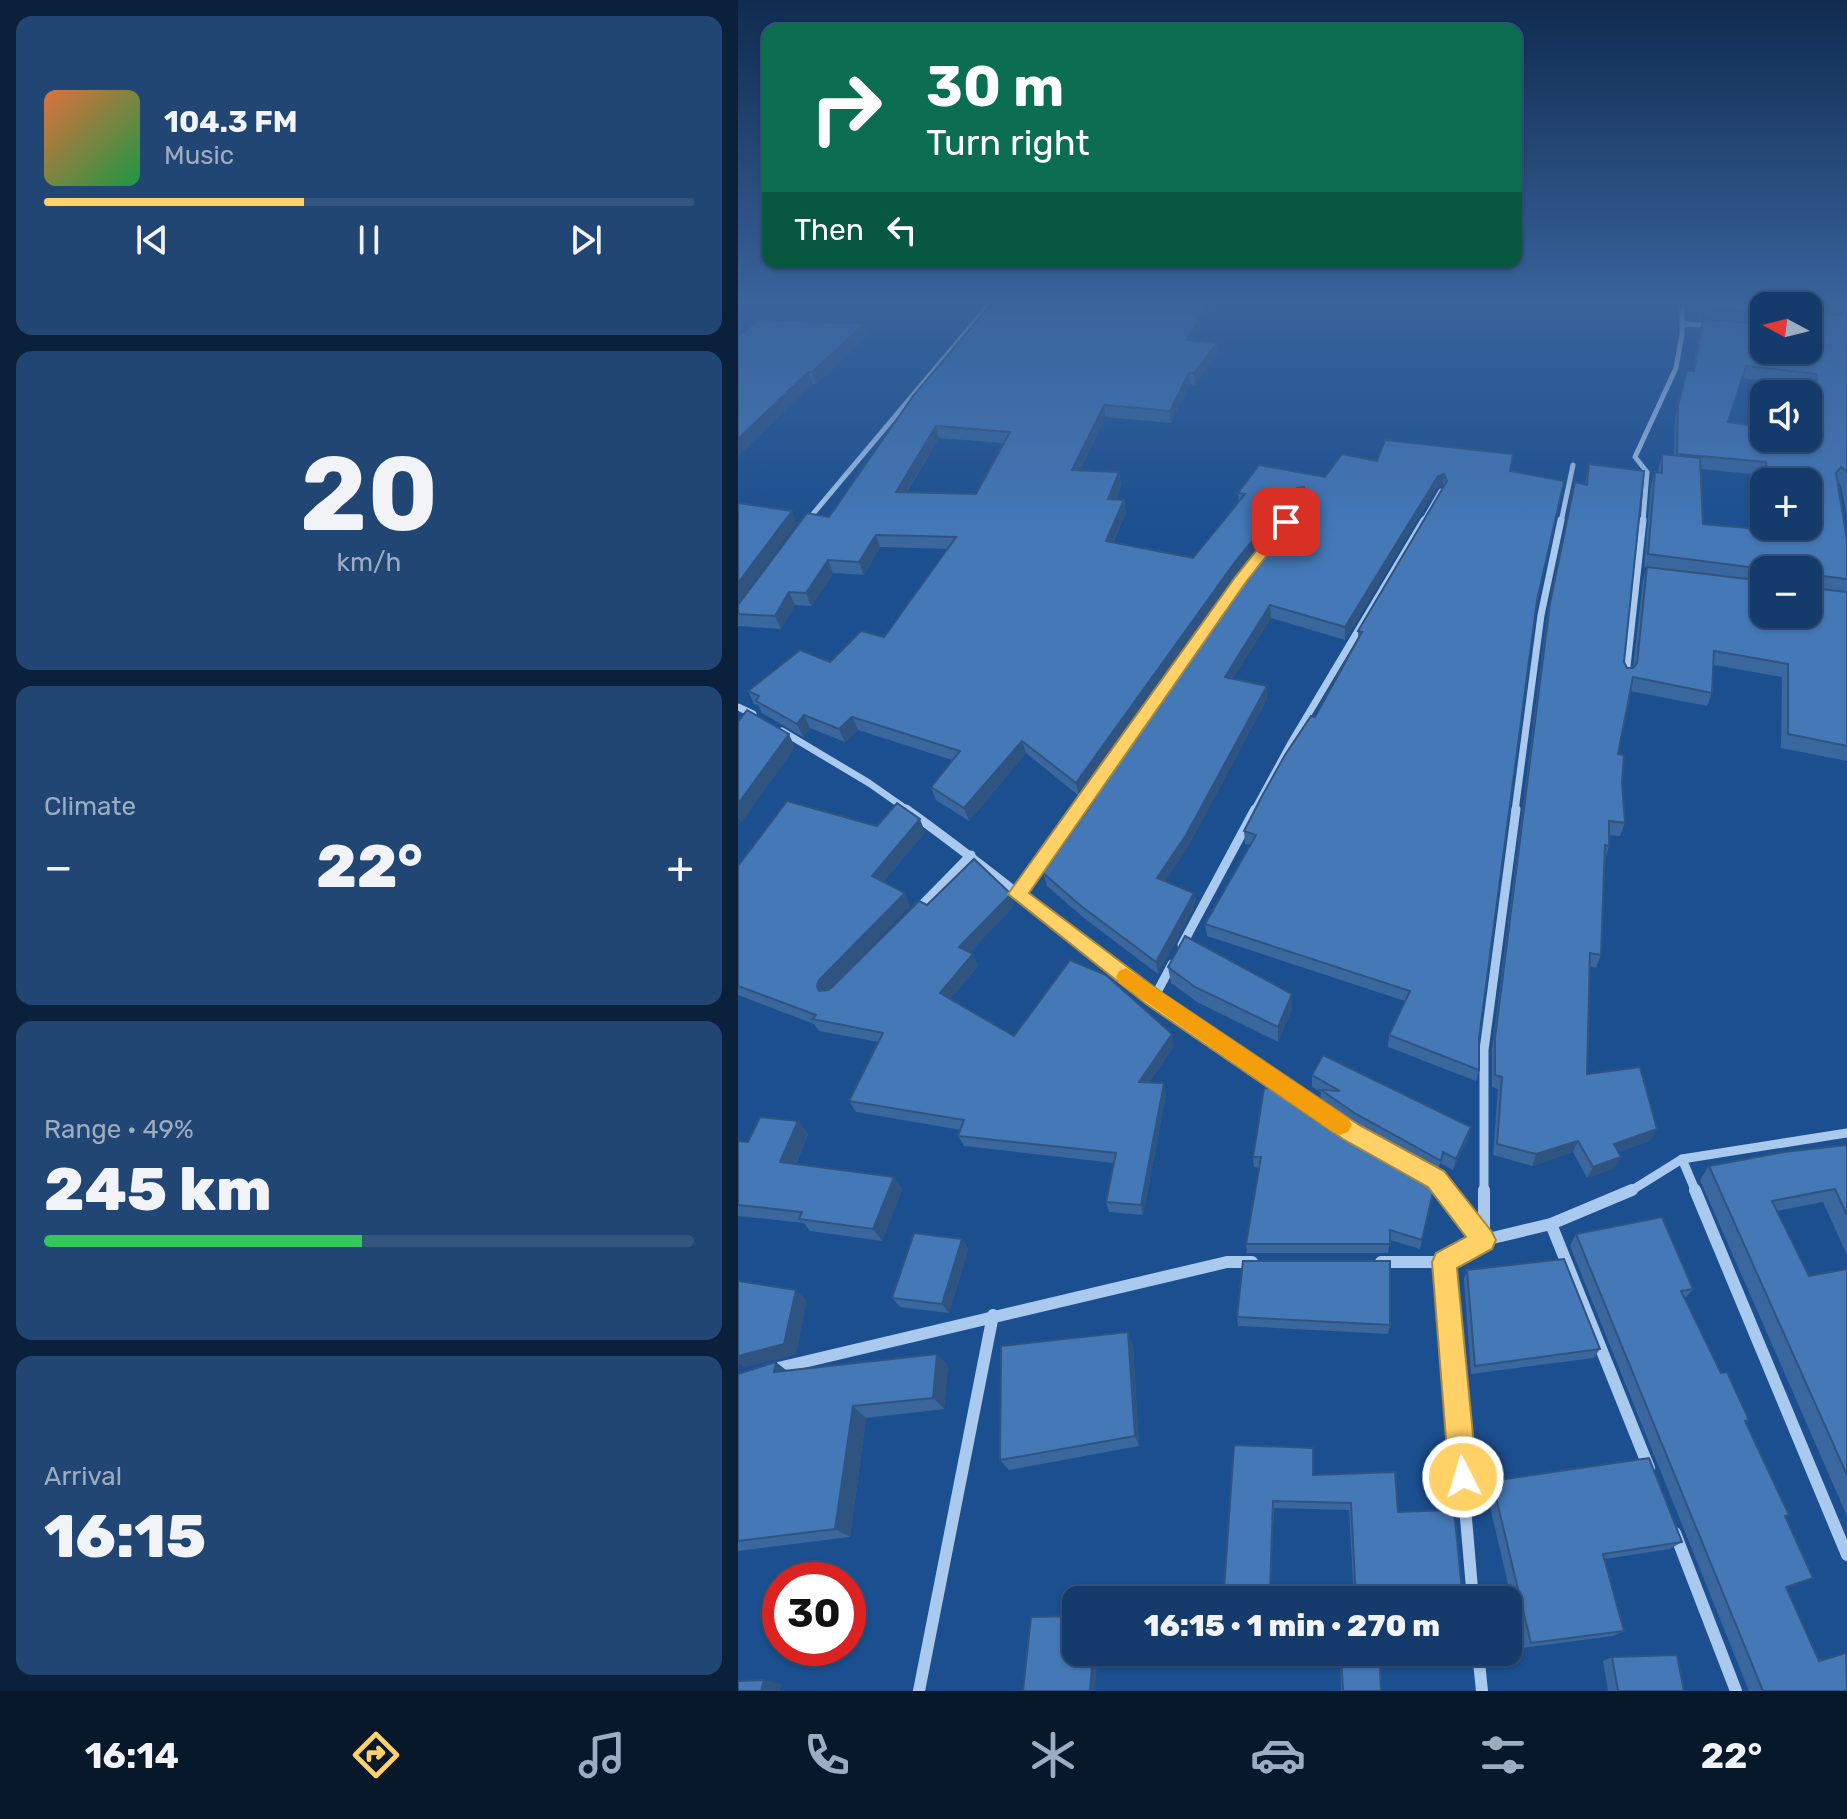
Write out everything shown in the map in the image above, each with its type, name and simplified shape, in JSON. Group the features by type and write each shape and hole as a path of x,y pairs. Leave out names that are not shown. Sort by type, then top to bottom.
{"street":[{"path":"800,530 926,380"},
{"path":"1626,676 1647,472 1635,457 1638,444 1671,380"},
{"path":"1484,1240 1484,1050 1541,615 1573,465"},
{"path":"1154,998 1291,743 1441,491"},
{"path":"738,707 869,783 971,855 1017,894 1154,998 1312,1105"},
{"path":"1017,894 1098,781"},
{"path":"907,920 971,855"},
{"path":"1367,1262 1444,1262 1484,1240 1551,1224 1620,1197 1682,1159 1847,1133"},
{"path":"1682,1159 1847,1555"},
{"path":"1412,1166 1436,1179 1484,1240"},
{"path":"1551,1224 1657,1488"},
{"path":"768,1371 993,1315 1227,1262 1258,1262"},
{"path":"1444,1262 1472,1586"},
{"path":"919,1691 993,1315"},
{"path":"1669,1517 1736,1691"},
{"path":"1479,1666 1482,1691"}],"building":[{"path":"738,380 800,380 738,439"},
{"path":"927,380 1186,380 1170,411 1104,405 1072,470 1119,472 1108,499 1124,500 1106,541 1193,558 1245,494 1238,493 1259,465 1325,477 1342,454 1377,461 1385,440 1513,454 1510,471 1564,481 1537,601 1479,1038 1479,1070 1389,1035 1410,991 1205,924 1256,835 1244,831 1262,796 1311,716 1315,717 1362,632 1358,631 1447,481 1444,474 1438,476 1345,627 1270,605 1225,677 1267,686 1186,835 1157,878 1194,893 1156,962 1081,906 1043,873 1095,799 1086,792 1246,570 1305,495 1304,487 1297,488 1283,503 1235,562 1076,783 1022,741 964,808 931,787 960,751 852,717 839,729 804,715 797,724 756,701 759,696 748,691 800,650 830,662 861,631 884,637 956,537 876,535 859,562 828,560 806,593 789,592 775,616 738,614 738,605 807,513 829,517","holes":["936,426 1010,432 976,494 896,492"]},
{"path":"1684,380 1742,380 1728,422 1750,426 1750,452 1822,452 1822,380 1816,380 1847,380 1847,472 1841,467 1836,473 1847,540 1847,579 1822,576 1822,556 1750,556 1750,567 1648,554 1655,472 1662,473 1662,454 1700,458 1703,524 1750,528 1750,540 1822,540 1822,468 1767,468 1766,462 1677,454 1678,405"},
{"path":"1589,464 1644,471 1624,662 1627,668 1633,668 1637,663 1647,567 1750,579 1750,628 1822,628 1822,589 1847,592 1847,746 1788,734 1788,664 1714,651 1712,693 1633,677 1618,754 1624,755 1622,783 1625,823 1609,821 1609,846 1605,845 1601,955 1590,953 1587,1074 1640,1067 1657,1129 1614,1144 1621,1157 1593,1167 1578,1141 1536,1154 1497,1144 1502,1077 1495,1075 1495,1038 1550,603 1575,482 1587,485"},
{"path":"738,503 792,511 738,583"},
{"path":"747,710 789,734 738,804 738,722"},
{"path":"787,801 877,826 897,803 920,819 872,876 905,893 819,980 819,991 829,990 919,901 927,905 974,859 1011,894 959,947 973,954 940,993 1014,1036 1070,960 1106,975 1172,1034 1139,1082 1164,1083 1141,1205 1106,1202 1116,1153 958,1136 964,1120 849,1101 883,1033 812,1019 816,1015 738,986 738,866"},
{"path":"1185,936 1292,994 1278,1027 1195,987 1168,967"},
{"path":"1323,1055 1471,1127 1456,1159 1443,1152 1441,1161 1356,1114 1321,1090 1340,1091 1312,1075"},
{"path":"1264,1088 1291,1090 1348,1128 1433,1175 1436,1179 1422,1240 1390,1230 1390,1244 1246,1244 1261,1157 1253,1157"},
{"path":"760,1117 798,1121 780,1162 894,1177 873,1229 799,1219 802,1212 738,1205 738,1141 748,1142"},
{"path":"1847,1145 1847,1215 1835,1189 1772,1201 1809,1276 1847,1269 1847,1475 1709,1166 1784,1152"},
{"path":"1662,1217 1693,1289 1681,1291 1721,1373 1727,1372 1813,1578 1786,1587 1819,1661 1846,1653 1847,1691 1763,1691 1576,1234"},
{"path":"914,1233 962,1239 942,1304 892,1298"},
{"path":"1564,1259 1600,1349 1475,1366 1467,1270"},
{"path":"1243,1261 1390,1261 1390,1325 1237,1317"},
{"path":"738,1281 796,1290 784,1344 738,1356"},
{"path":"1128,1332 1135,1436 1000,1460 1001,1346"},
{"path":"937,1354 933,1398 853,1406 835,1529 738,1541 738,1374 776,1362 774,1372"},
{"path":"1234,1445 1313,1448 1313,1475 1395,1472 1398,1512 1454,1510 1462,1586 1355,1586 1351,1503 1273,1501 1270,1586 1224,1586"},
{"path":"1649,1458 1682,1542 1603,1554 1624,1631 1531,1643 1522,1606 1522,1586 1517,1586 1492,1481"},
{"path":"1062,1616 1062,1666 1092,1666 1090,1691 1023,1691 1031,1617"},
{"path":"1677,1655 1684,1691 1618,1691 1612,1657"},
{"path":"1342,1666 1380,1666 1381,1691 1343,1691"},
{"path":"764,1680 761,1691 738,1691 738,1681"}],"slow traffic":[{"path":"1126,977 1340,1125"}],"route":[{"path":"1286,522 1241,579 1017,894 1154,998 1351,1132 1436,1179 1484,1240 1444,1262 1463,1477"}]}
